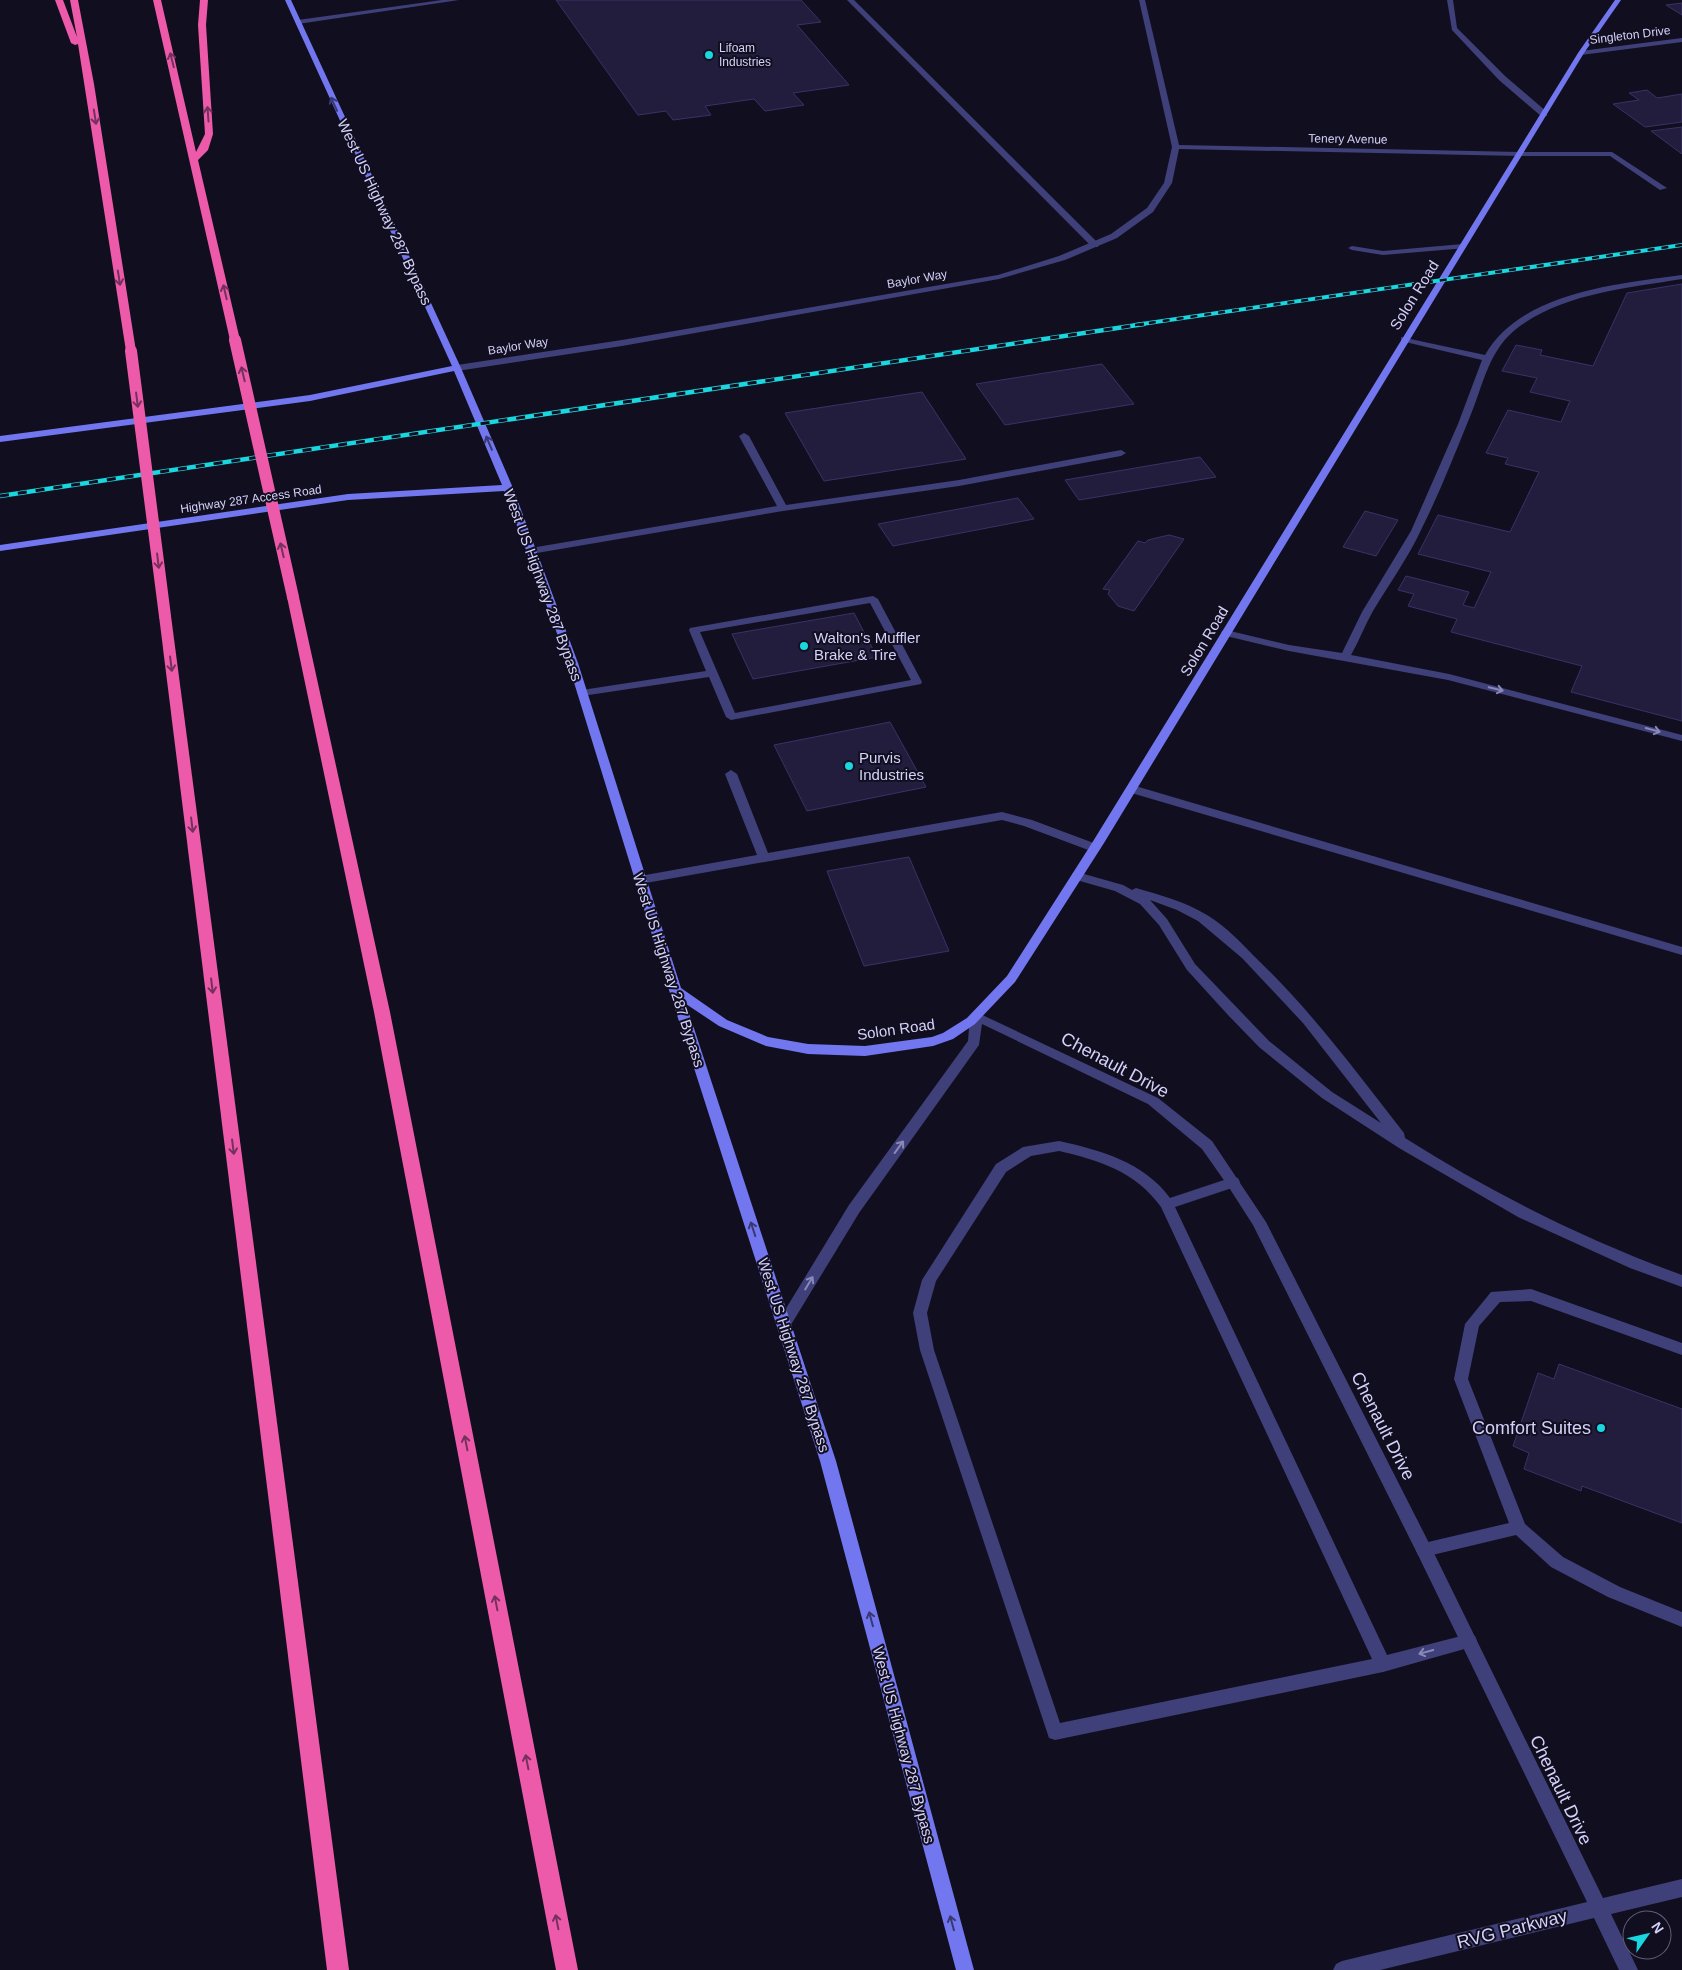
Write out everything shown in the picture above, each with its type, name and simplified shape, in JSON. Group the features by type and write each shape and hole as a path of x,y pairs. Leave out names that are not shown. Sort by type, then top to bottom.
{"highway":[{"path":"59,0 90,84"},
{"path":"74,0 90,84 131,351 338,1970"},
{"path":"157,0 195,158 293,598 382,1012 566,1970"},
{"path":"195,158 203,150 209,134 202,25 204,0"}],"main road":[{"name":"West US Highway 287 Bypass","path":"288,0 457,368 508,488 573,663 675,990 828,1461 965,1970"},
{"name":"Solon Road","path":"675,990 723,1022 766,1041 808,1049 865,1051 933,1041 948,1036 976,1016 1010,979 1095,848 1404,339 1520,154 1581,52 1618,0"},
{"path":"0,439 310,398 457,368"},
{"name":"Highway 287 Access Road","path":"0,548 348,497 508,488"}],"street":[{"path":"298,22 456,0"},
{"path":"850,0 1095,244"},
{"name":"Baylor Way","path":"457,368 632,341 999,277 1062,258 1114,236 1150,210 1168,183 1176,148 1142,0"},
{"path":"1450,0 1454,29 1502,78 1544,114"},
{"name":"Singleton Drive","path":"1581,52 1682,40"},
{"name":"Tenery Avenue","path":"1176,148 1612,154 1663,188"},
{"path":"1352,248 1383,253 1463,246"},
{"path":"1345,657 1366,614 1415,532 1498,341 1516,326 1563,301 1603,289 1682,277"},
{"path":"1404,339 1489,359"},
{"path":"744,436 783,508"},
{"path":"531,551 783,508 959,483 1121,452"},
{"path":"873,599 917,682 731,717 712,673 694,630 873,599"},
{"path":"1226,633 1289,648 1449,677 1682,738"},
{"path":"582,693 712,673"},
{"path":"731,774 764,857"},
{"path":"1132,789 1682,951"},
{"path":"640,880 1002,816 1028,823 1095,848"},
{"path":"1077,876 1165,900 1198,914 1231,940 1305,1016 1355,1078 1404,1144"},
{"path":"1119,888 1144,901 1163,922 1191,967 1264,1044 1327,1095 1404,1144 1524,1213 1635,1264 1682,1281"},
{"path":"784,1324 854,1209 974,1042 976,1016"},
{"name":"Chenault Drive","path":"976,1016 1153,1101 1207,1145 1233,1182 1259,1222 1424,1550 1629,1970"},
{"path":"1383,1664 1167,1204 1156,1189 1143,1178 1098,1155 1059,1146 1028,1151 1001,1168 929,1280 920,1313 927,1350 1055,1732 1383,1664 1469,1641"},
{"path":"1167,1204 1233,1182"},
{"path":"1682,1349 1532,1295 1496,1296 1472,1324 1461,1379 1519,1528 1557,1562 1614,1592 1682,1620"},
{"path":"1424,1550 1519,1528"},
{"name":"RVG Parkway","path":"1342,1970 1682,1888"}],"building":[{"name":"Lifoam Industries","path":"556,0 801,0 821,22 797,25 849,85 793,93 804,105 765,111 754,99 705,106 711,115 673,120 666,111 638,115"},
{"path":"1682,3 1682,15 1666,5"},
{"path":"1647,90 1657,98 1682,94 1682,122 1645,127 1613,104 1639,100 1629,93"},
{"path":"1682,127 1682,154 1651,131"},
{"path":"1682,284 1682,721 1571,692 1582,666 1451,632 1457,619 1408,606 1414,594 1398,590 1406,576 1469,592 1463,605 1474,608 1491,572 1418,554 1438,515 1510,532 1539,472 1505,464 1508,458 1486,453 1508,410 1561,422 1570,401 1530,392 1537,378 1502,371 1516,345 1542,350 1540,355 1593,366 1627,293"},
{"path":"1102,364 1134,404 1005,425 976,384"},
{"path":"922,392 966,459 824,481 785,413"},
{"path":"1200,457 1216,477 1079,500 1065,480"},
{"path":"1018,498 1034,519 893,546 878,524"},
{"path":"1365,511 1398,520 1376,556 1343,547"},
{"path":"1169,535 1184,539 1134,611 1118,606 1108,594 1110,590 1103,589 1138,541 1145,543 1148,540"},
{"name":"Walton's Muffler Brake & Tire","path":"854,613 877,657 753,679 732,634"},
{"name":"Purvis Industries","path":"890,722 926,787 807,811 774,745"},
{"path":"909,857 949,951 864,966 827,871"},
{"name":"Comfort Suites","path":"1559,1364 1682,1409 1682,1523 1582,1486 1581,1491 1524,1469 1529,1453 1513,1446 1538,1373 1554,1379"}],"railway":[{"path":"1135,325 1682,245"},
{"path":"0,496 1144,324"}],"place":[{"name":"Lifoam Industries","path":"709,55"},
{"name":"Walton's Muffler Brake & Tire","path":"804,646"},
{"name":"Purvis Industries","path":"849,766"},
{"name":"Comfort Suites","path":"1601,1428"}]}
